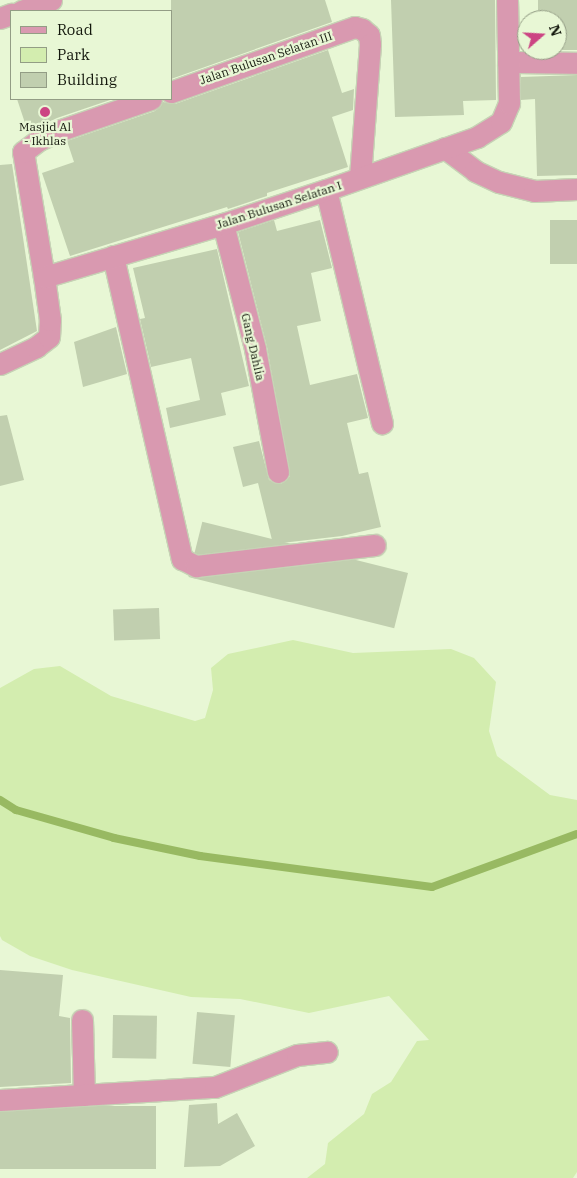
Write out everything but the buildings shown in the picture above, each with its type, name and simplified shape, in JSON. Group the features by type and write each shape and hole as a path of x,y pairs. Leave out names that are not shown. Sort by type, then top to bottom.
{"street":[{"name":"Jalan Bulusan Selatan I","path":"44,277 223,224 477,137 501,122 509,103 507,0"},
{"path":"24,10 49,1"},
{"name":"Jalan Bulusan Selatan III","path":"172,92 354,28 362,29 369,35 370,44 360,178"},
{"path":"508,62 577,62"},
{"path":"0,364 36,347 49,337 50,320 44,277 23,152 39,140 148,100"},
{"path":"445,148 474,171 499,182 534,191 577,189"},
{"path":"326,190 382,423"},
{"name":"Gang Dahlia","path":"223,224 255,349 278,472"},
{"path":"112,256 182,559 196,566 375,545"},
{"path":"82,1020 84,1095"},
{"path":"0,1100 215,1087 297,1055 327,1052"}],"green space":[{"path":"293,640 353,653 451,649 474,658 496,682 489,731 497,756 550,795 577,800 577,1172 573,1178 307,1178 325,1164 328,1143 364,1114 372,1094 391,1082 417,1041 429,1040 389,996 309,1013 240,999 191,997 72,970 30,956 2,940 0,936 0,688 34,669 60,666 111,696 195,721 205,718 213,690 211,668 228,654"}],"waterway":[{"path":"0,800 16,810 114,838 200,856 432,887 577,834"}],"place":[{"name":"Masjid Al - Ikhlas","path":"45,112"}]}
